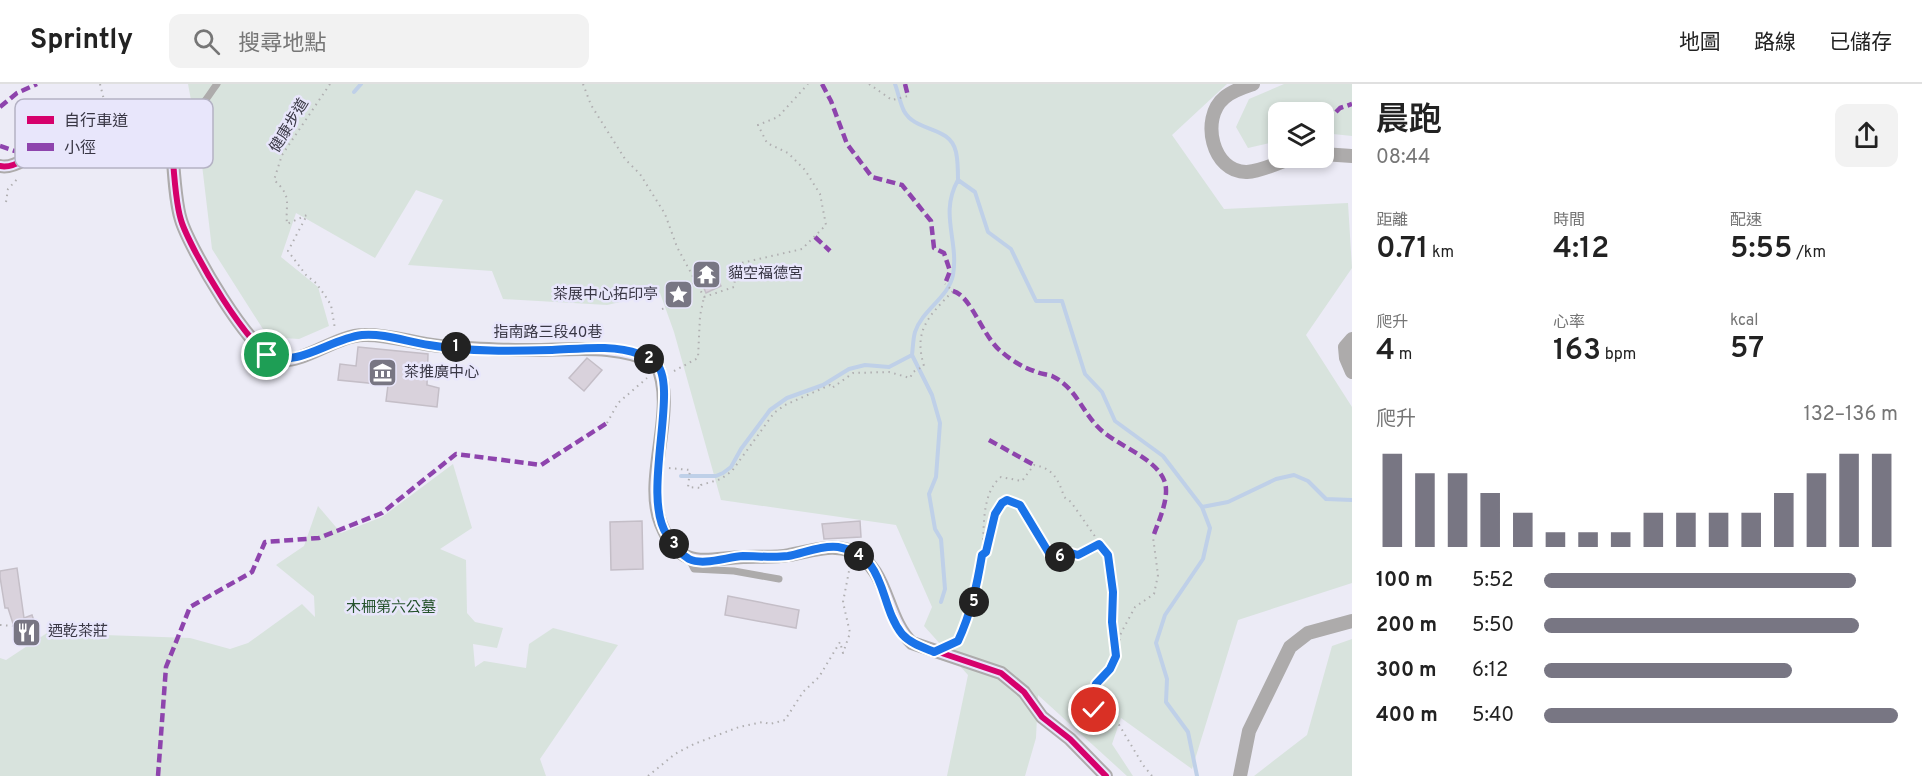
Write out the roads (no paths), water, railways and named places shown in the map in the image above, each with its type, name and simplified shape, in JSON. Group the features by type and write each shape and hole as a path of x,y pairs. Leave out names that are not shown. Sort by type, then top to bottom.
{"street":[{"path":"1253,84 1223,98 1214,114 1215,151 1223,164 1233,169 1247,172 1268,165"},
{"path":"1334,154 1352,156"},
{"path":"0,166 15,164"},
{"name":"指南路三段40巷","path":"175,168 181,220 207,272 237,322 253,343 267,355 279,360 303,356 339,341 364,335 431,346 484,350 598,349 637,354 656,363 663,376 664,395 656,499 660,522 666,535 689,559"},
{"path":"1352,339 1346,347 1346,358 1352,372"},
{"path":"689,559 699,561 741,556 787,556 836,547 852,551 864,560 881,580 902,633 912,643 1001,673 1024,692 1042,717 1070,740 1106,776"},
{"path":"1240,776 1248,731 1290,647 1308,633 1352,621"}],"lane":[{"path":"206,99 217,84"},
{"path":"689,559 694,569 734,571 779,579"}],"waterway":[{"path":"354,92 361,84"},
{"path":"895,84 904,111 909,118 940,133 953,143 957,155 958,180 975,192 988,232 1011,249 1036,301 1062,301 1085,374 1102,392 1115,421 1163,456 1202,507 1210,528 1203,559 1165,615 1156,643 1167,679 1166,702 1188,732 1197,776"},
{"path":"681,476 716,476 723,473 731,467 741,449 770,410 787,398 823,385 849,369 865,365 889,367 912,355 914,335 918,324 951,283 954,250 950,204 958,180"},
{"path":"912,355 932,395 940,423 936,477 929,494 935,529 941,539 945,589 941,602"},
{"path":"1202,507 1228,502 1276,479 1294,475 1308,481 1326,499 1352,500"}],"place":[{"name":"貓空福德宮","path":"707,274"},
{"name":"茶展中心拓印亭","path":"679,295"},
{"name":"茶推廣中心","path":"383,373"},
{"name":"迺乾茶莊","path":"27,632"}],"park label":[{"name":"木柵第六公墓","path":"391,608"}]}
